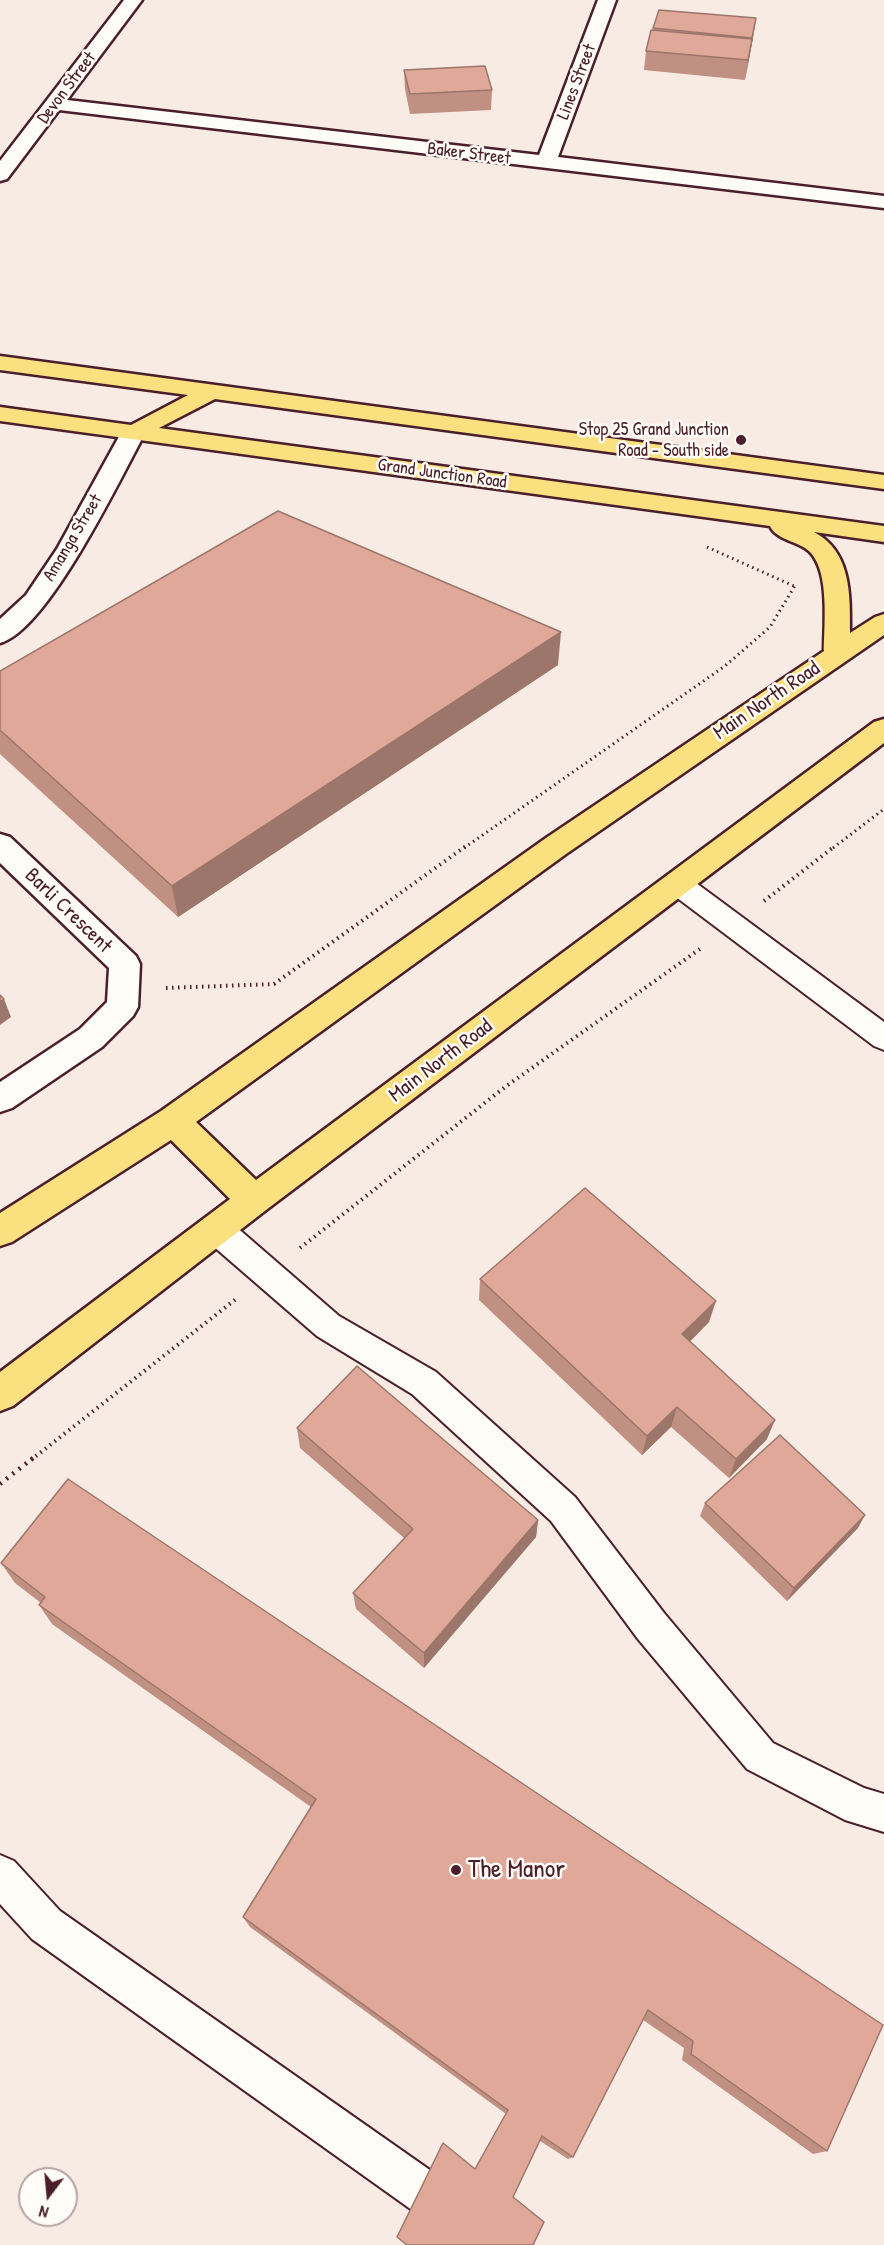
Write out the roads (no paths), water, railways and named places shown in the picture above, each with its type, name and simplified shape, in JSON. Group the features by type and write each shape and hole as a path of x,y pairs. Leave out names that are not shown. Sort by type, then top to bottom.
{"highway":[{"path":"0,363 884,482"},
{"path":"102,376 133,433 213,391"},
{"name":"Grand Junction Road","path":"0,414 884,534"},
{"path":"762,517 820,547 829,557 834,577 837,654"},
{"name":"Main North Road","path":"0,1231 173,1121 556,846 884,622"},
{"name":"Main North Road","path":"0,1394 254,1200 884,729"},
{"path":"173,1121 254,1200"}],"street":[{"name":"Devon Street","path":"0,175 134,0"},
{"name":"Lines Street","path":"546,164 608,0"},
{"name":"Baker Street","path":"55,104 546,164 884,202"},
{"name":"Amanga Street","path":"0,634 35,601 69,549 133,433"},
{"name":"Barli Crescent","path":"0,845 125,964 122,1007 91,1038 0,1099"}],"lane":[{"path":"678,884 884,1038"},
{"path":"216,1229 328,1326 424,1383 563,1509 651,1626 760,1756 859,1806 884,1813"},
{"path":"0,1875 46,1925 498,2245"}],"place":[{"name":"Stop 25 Grand Junction Road - South side","path":"741,440"},
{"name":"The Manor","path":"456,1870"}]}
